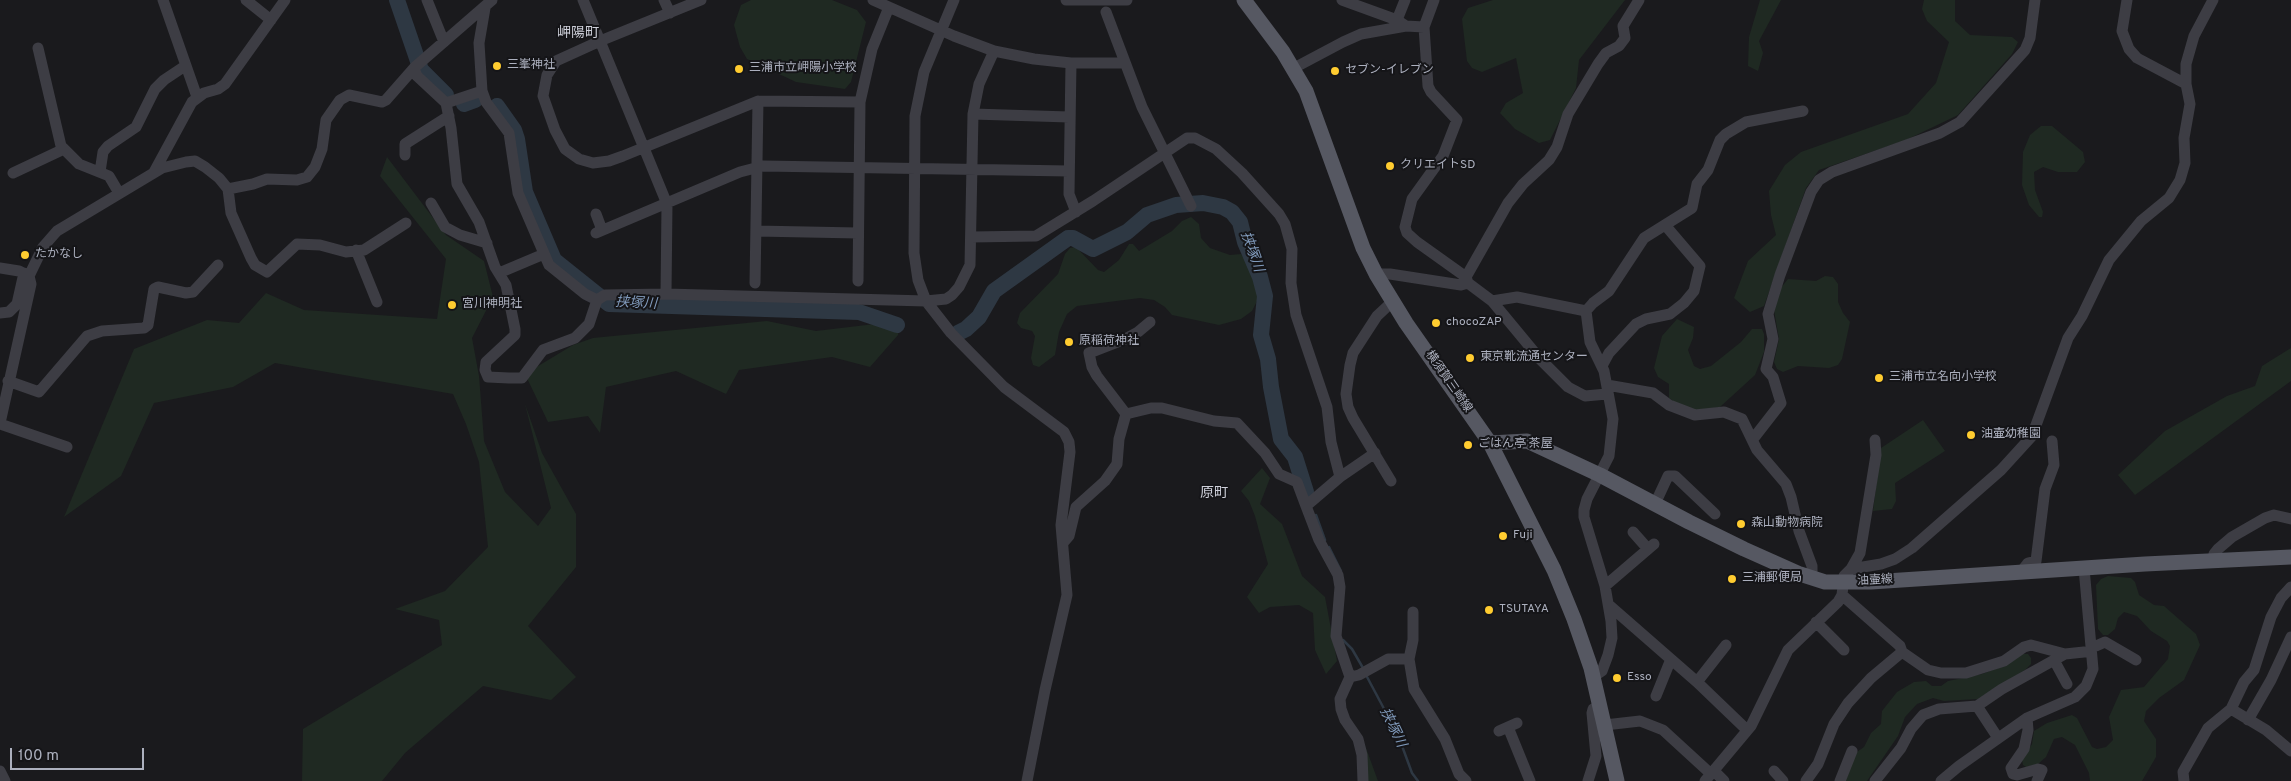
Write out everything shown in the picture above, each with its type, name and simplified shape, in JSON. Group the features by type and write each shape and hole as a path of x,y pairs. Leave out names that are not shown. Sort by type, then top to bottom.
{"main road":[{"name":"横須賀三崎線","path":"1244,0 1294,68 1306,91 1363,248 1376,274 1392,302 1490,443 1562,587 1593,677 1617,781"},
{"name":"油壷線","path":"1490,443 1527,441 1600,475 1744,548 1842,589 2021,572 2291,557"}],"street":[{"path":"163,0 197,97"},
{"path":"246,0 271,20"},
{"path":"154,172 184,112 197,97 218,89 225,84 284,0"},
{"path":"427,0 444,42"},
{"path":"583,0 667,204 666,294"},
{"path":"664,0 670,13"},
{"path":"701,0 565,55 556,61 547,75 543,96 555,130 565,148 571,154 593,163 609,161 758,101 860,102"},
{"path":"873,0 994,51 1071,63 1124,63"},
{"path":"954,0 926,66 915,116 914,253 918,280 926,301 951,333 1004,387 1064,432 1069,442 1070,452 1062,525 1067,596 1044,690 1027,781"},
{"path":"1066,0 1127,0"},
{"path":"1342,0 1401,23 1424,27"},
{"path":"1401,23 1405,0"},
{"path":"1434,0 1424,27 1428,86 1431,92 1457,120 1443,156 1412,199 1404,227 1407,233 1492,301 1540,359 1568,387 1584,396 1607,389 1653,393 1668,405 1695,416 1724,412 1742,419 1757,450 1776,471 1789,490 1799,530 1812,566 1812,578"},
{"path":"1376,274 1390,274 1460,285 1467,280 1508,203 1523,184 1549,160 1556,147 1568,114 1598,64 1606,53 1619,46 1625,38 1623,26 1639,0"},
{"path":"1753,439 1781,403 1773,377 1766,369 1773,338 1768,314 1780,275 1811,192 1819,180 1832,172 1940,132 1960,122 2025,50 2030,38 2035,0"},
{"path":"2127,0 2122,31 2129,49 2137,58 2186,84"},
{"path":"1852,569 1881,564 1895,559 1912,548 2001,470 2032,436 2068,338 2082,316 2109,260 2141,221 2169,198 2180,180 2185,163 2184,138 2190,104 2186,84 2186,64 2190,48 2213,0"},
{"path":"228,189 253,184 266,179 297,180 307,177 315,167 322,149 326,120 340,100 349,95 382,102 386,100 417,66 488,3"},
{"path":"488,3 479,43 482,91 486,102 509,134 518,193 544,254 552,268 585,294 600,298 666,294 926,301 946,299 959,287 970,265 973,114 979,84 994,51"},
{"path":"858,281 860,102 872,48 889,7"},
{"path":"1106,12 1124,63 1189,204"},
{"path":"1294,68 1349,39 1401,23"},
{"path":"38,48 61,146 78,164 109,176 119,193"},
{"path":"1071,63 1069,194 1076,212"},
{"path":"100,172 103,152 108,146 136,127 155,89 185,66"},
{"path":"417,66 417,76 446,103 457,184 479,222 499,273 506,285 515,335 486,362 485,370 488,377 522,378 543,350 575,338 584,331 600,298"},
{"path":"446,103 482,91"},
{"path":"755,283 758,101"},
{"path":"1593,677 1602,671 1612,638 1610,606 1584,517 1587,499 1600,475 1611,448 1613,419 1602,366 1590,342 1586,311 1609,291 1644,238 1692,208 1697,184 1708,170 1720,140 1726,134 1746,122 1803,111"},
{"path":"973,114 1070,117"},
{"path":"405,155 405,144 449,116"},
{"path":"971,237 1036,236 1076,212 1187,138 1195,138 1216,149 1242,173 1279,214 1285,224 1292,249 1292,283 1296,315 1327,407 1331,442 1340,477"},
{"path":"13,173 64,149"},
{"path":"0,313 9,312 17,304 27,275 43,247 57,230 154,172 169,166 195,162 214,173 228,189 231,213 251,258 262,270 267,272 297,244 302,243 346,252 356,250 370,247 406,222"},
{"path":"596,214 599,231 740,172 757,167 1069,171"},
{"path":"431,203 445,227 460,235 488,243"},
{"path":"1602,366 1619,341 1636,324 1646,319 1670,314 1684,303 1694,291 1700,266 1665,225"},
{"path":"756,231 858,233"},
{"path":"356,250 377,302"},
{"path":"499,273 544,254"},
{"path":"8,381 39,392 87,336 102,331 144,328 148,325 154,289 158,286 186,293 193,292 218,265"},
{"path":"0,268 27,275"},
{"path":"27,275 31,284 0,423 66,446"},
{"path":"1492,301 1517,296 1586,311"},
{"path":"1391,481 1348,406 1346,394 1350,365 1362,336 1377,316 1392,302"},
{"path":"1126,414 1097,376 1092,367 1089,353 1125,339 1138,332 1150,322"},
{"path":"1126,414 1134,411 1162,408 1214,421 1237,423 1265,454 1279,474 1297,482 1319,540 1338,575 1340,587 1336,636 1350,677 1340,699 1341,709 1345,720 1358,739 1362,754 1363,781"},
{"path":"1062,544 1069,536 1076,507 1105,481 1117,464 1119,439 1126,414"},
{"path":"1710,776 1747,730 1762,707 1783,657 1838,602 1844,576 1852,569 1860,553 1876,455 1875,440"},
{"path":"2021,572 2028,563 2036,561 2045,489 2054,465 2052,441"},
{"path":"1306,506 1340,477 1375,453"},
{"path":"1655,504 1668,476 1675,476 1715,514"},
{"path":"2213,560 2218,548 2232,537 2265,518 2274,515 2291,519"},
{"path":"1605,586 1651,546 1633,532"},
{"path":"1941,781 2027,718 2075,697 2082,692 2093,668 2084,568"},
{"path":"2184,781 2183,772 2208,728 2231,709 2244,682 2254,670 2271,617 2281,598 2291,587"},
{"path":"1842,589 1900,646 1902,652 1928,670 1941,673 1966,673 2004,661 2024,647 2031,645 2065,654 2084,652"},
{"path":"1610,606 1697,682 1747,730"},
{"path":"1413,612 1412,640 1408,659 1414,689 1445,740 1459,774 1466,781"},
{"path":"1816,622 1844,650"},
{"path":"2248,720 2271,680 2291,637"},
{"path":"2096,646 2105,642 2136,660"},
{"path":"1697,682 1726,645"},
{"path":"1806,781 1818,764 1834,724 1848,703 1871,678 1902,652"},
{"path":"1876,781 1901,748 1911,729 1924,715 1939,709 1977,706 2002,689 2065,654"},
{"path":"1350,677 1359,675 1388,659 1408,659"},
{"path":"1656,696 1671,659"},
{"path":"2054,660 2067,684"},
{"path":"1588,781 1596,756 1592,713 1593,709 1601,706"},
{"path":"1977,706 1998,738"},
{"path":"2231,709 2266,730 2291,751"},
{"path":"2027,718 2028,730 2024,749 2011,768 2012,774 2017,775 2038,769 2042,770 2037,781"},
{"path":"1605,725 1640,721 1663,730 1710,776 1724,781"},
{"path":"1508,727 1530,781"},
{"path":"1840,781 1852,751"},
{"path":"0,771 5,781"},
{"path":"1774,771 1783,781"}],"shaded area":[{"path":"751,0 832,0 857,10 866,22 851,82 845,89 796,82 747,59 740,47 734,25 741,5"},
{"path":"1493,0 1625,0 1579,60 1576,88 1550,140 1539,143 1515,129 1500,113 1506,103 1523,93 1516,58 1482,72 1472,68 1467,61 1462,19 1468,8"},
{"path":"1760,0 1781,0 1759,41 1763,53 1758,71 1748,66 1749,37"},
{"path":"1924,0 1955,0 1955,21 1970,35 2012,37 2018,42 2012,54 1958,115 1906,140 1819,170 1806,188 1764,306 1750,312 1734,298 1748,261 1776,235 1771,215 1769,191 1785,165 1801,152 1908,114 1936,83 1949,42 1927,21 1922,9"},
{"path":"2041,126 2052,126 2083,152 2085,162 2077,172 2058,172 2043,167 2034,172 2035,190 2043,212 2042,217 2039,217 2029,205 2022,185 2023,152 2030,135"},
{"path":"387,157 446,235 484,261 493,297 472,338 479,376 484,441 505,492 538,526 551,508 525,404 542,453 576,514 576,567 528,626 576,677 551,700 483,686 405,753 382,781 302,781 303,729 442,645 439,620 395,609 445,591 488,547 479,462 453,394 275,363 233,387 154,403 121,476 64,517 134,349 207,320 239,323 266,293 304,310 437,319 446,259 380,176"},
{"path":"1191,217 1199,224 1201,238 1210,248 1230,255 1241,254 1252,268 1259,297 1252,311 1241,319 1219,325 1172,315 1165,307 1154,300 1140,298 1077,306 1067,314 1059,332 1055,355 1039,367 1033,365 1031,358 1035,336 1032,331 1021,328 1017,323 1020,313 1058,274 1065,254 1070,248 1076,247 1098,270 1104,272 1119,260 1129,244 1133,244 1139,251 1172,231 1182,221"},
{"path":"1825,276 1833,277 1838,284 1838,302 1850,322 1842,359 1838,365 1829,368 1798,366 1783,372 1777,369 1774,362 1779,339 1774,310 1780,289 1788,279 1816,281"},
{"path":"1677,319 1694,327 1693,338 1688,350 1694,366 1700,369 1711,366 1741,342 1752,329 1762,329 1764,334 1764,352 1755,375 1720,407 1697,411 1683,409 1669,398 1669,384 1658,377 1654,368 1662,336"},
{"path":"767,321 816,331 900,321 898,335 870,367 832,357 739,370 726,394 676,371 606,387 600,433 588,416 548,422 525,374 573,345 593,338"},
{"path":"2291,348 2291,381 2135,495 2118,475 2165,431 2227,396 2255,386 2262,366"},
{"path":"1923,420 1945,451 1895,483 1896,501 1892,509 1873,511 1881,448"},
{"path":"1262,468 1270,478 1260,504 1282,524 1302,576 1325,597 1337,661 1326,674 1315,650 1313,613 1299,605 1270,607 1259,613 1247,597 1268,564 1255,516 1249,501 1241,491"},
{"path":"2108,576 2131,578 2135,582 2139,595 2154,605 2164,606 2196,634 2200,645 2184,680 2159,698 2146,711 2144,721 2156,739 2156,757 2142,781 2090,781 2089,773 2075,745 2062,737 2054,739 2046,757 2038,764 2026,767 2023,765 2022,760 2032,744 2034,731 2047,723 2072,715 2077,718 2092,747 2097,749 2106,747 2113,740 2109,717 2121,690 2144,687 2168,659 2170,646 2167,641 2151,631 2137,616 2124,612 2118,618 2115,629 2108,635 2103,635 2098,629 2096,585 2101,579"},
{"path":"2021,654 2028,654 2031,658 2031,664 2025,670 1978,699 1944,701 1933,698 1917,704 1905,717 1898,736 1867,781 1844,781 1854,754 1864,747 1871,733 1881,724 1882,711 1897,692 1914,682 1926,681 1932,686 1941,686 1948,681 1982,674 2006,665"},
{"path":"1362,737 1378,781 1366,781"}],"waterway":[{"name":"挟塚川","path":"397,0 421,70 446,95"},
{"name":"挟塚川","path":"464,104 475,100"},
{"name":"挟塚川","path":"497,106 514,130 525,192 554,260 609,304 859,312 897,325"},
{"name":"挟塚川","path":"958,333 966,329 979,317 994,291 1068,238 1073,238 1093,249 1127,232 1147,215 1176,205 1203,203 1223,207 1232,212 1240,222 1245,242 1260,277 1265,296 1261,335 1268,359 1271,387 1281,439 1295,457 1306,492"},
{"name":"挟塚川","path":"1316,515 1325,540"},
{"name":"挟塚川","path":"1329,547 1341,571"},
{"name":"挟塚川","path":"1343,640 1352,649 1363,668"},
{"name":"挟塚川","path":"1366,675 1398,735 1412,773 1418,781"}],"place":[{"name":"三峯神社","path":"497,66"},
{"name":"三浦市立岬陽小学校","path":"739,69"},
{"name":"セブン-イレブン","path":"1335,71"},
{"name":"クリエイトSD","path":"1390,166"},
{"name":"たかなし","path":"25,255"},
{"name":"宮川神明社","path":"452,305"},
{"name":"chocoZAP","path":"1436,323"},
{"name":"原稲荷神社","path":"1069,342"},
{"name":"東京靴流通センター","path":"1470,358"},
{"name":"三浦市立名向小学校","path":"1879,378"},
{"name":"油壷幼稚園","path":"1971,435"},
{"name":"ごはん亭 茶屋","path":"1468,445"},
{"name":"森山動物病院","path":"1741,524"},
{"name":"Fuji","path":"1503,536"},
{"name":"三浦郵便局","path":"1732,579"},
{"name":"TSUTAYA","path":"1489,610"},
{"name":"Esso","path":"1617,678"}],"district":[{"name":"岬陽町","path":"578,34"},
{"name":"原町","path":"1214,494"}]}
